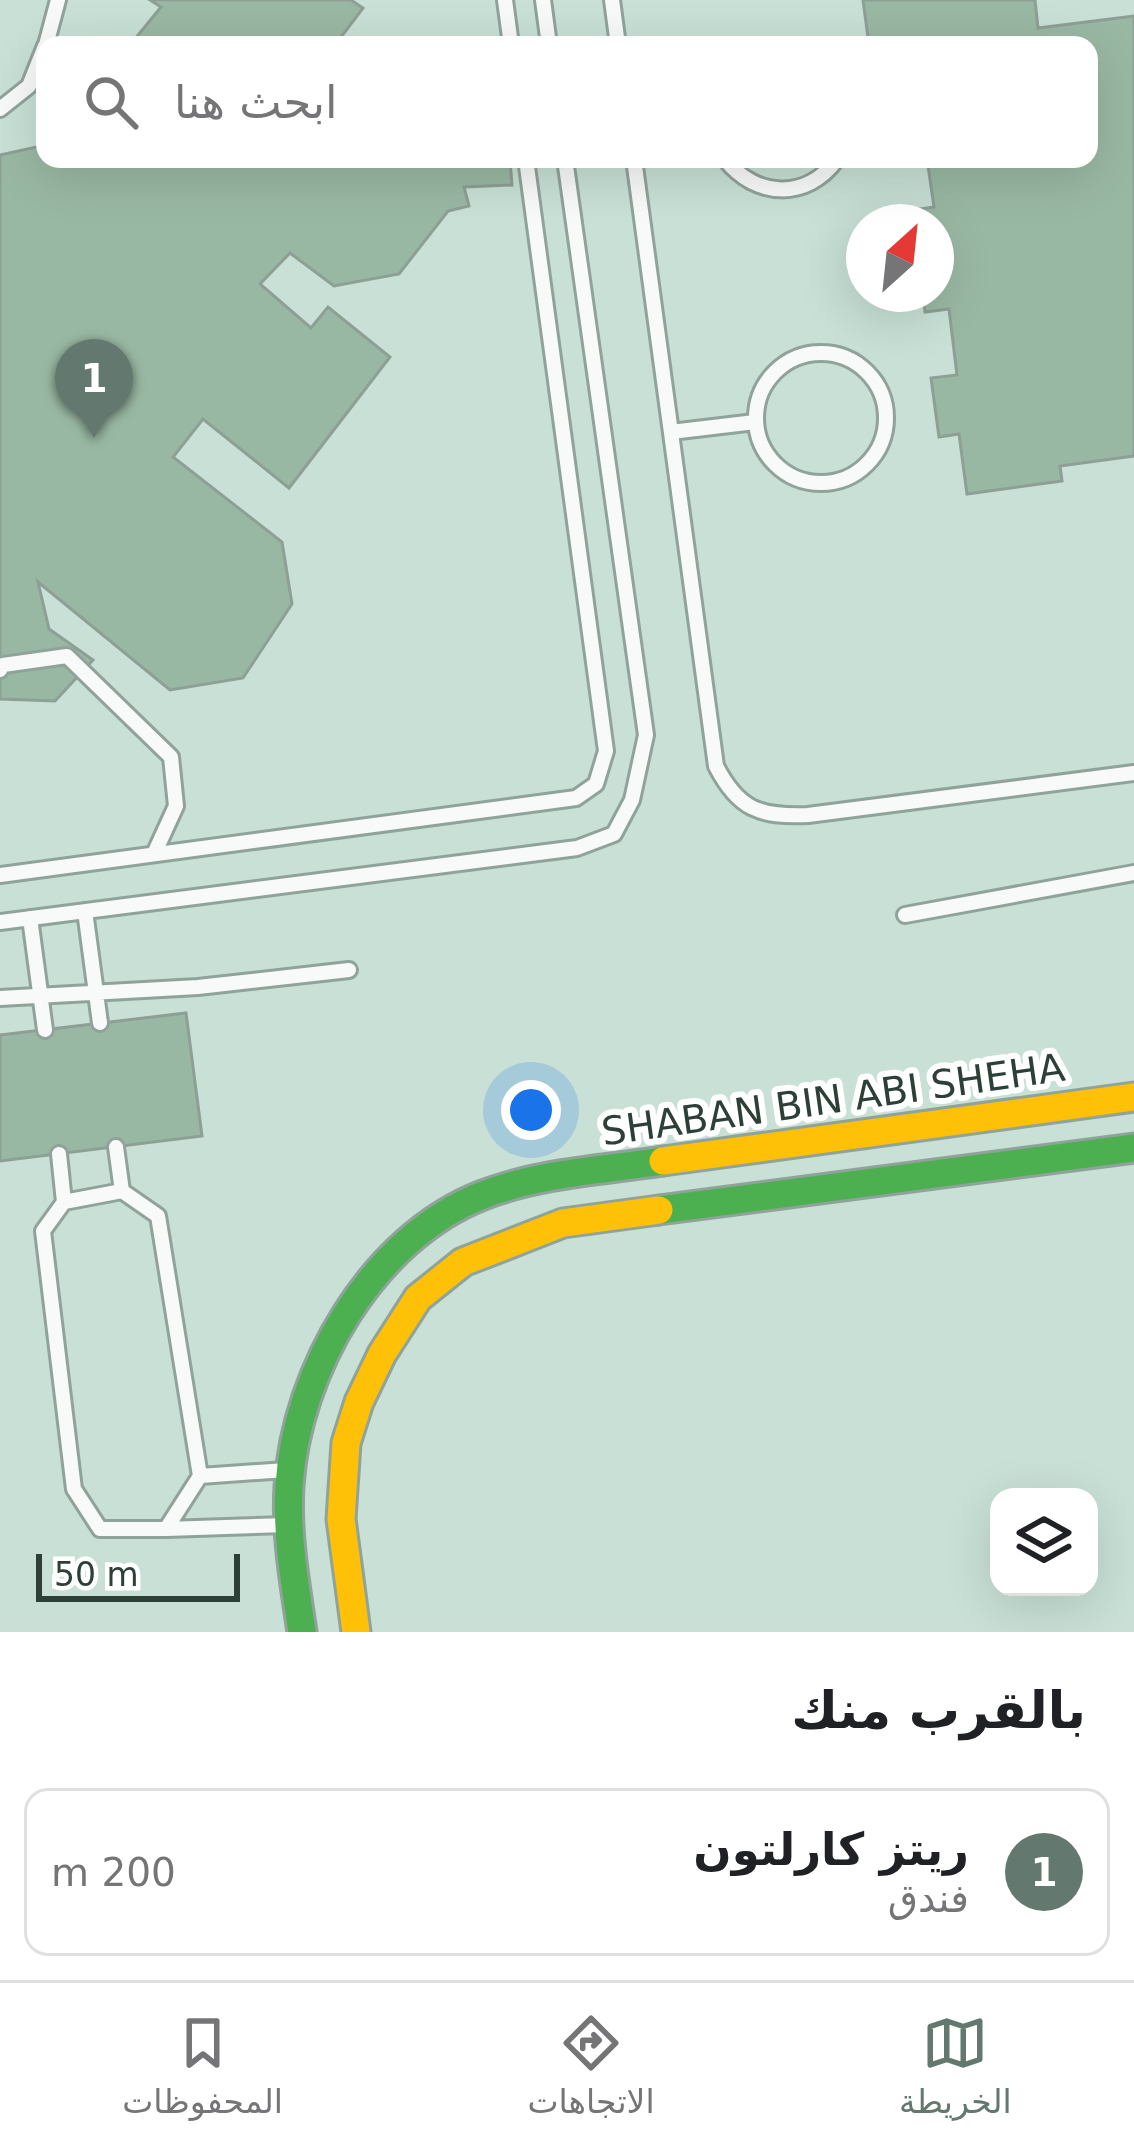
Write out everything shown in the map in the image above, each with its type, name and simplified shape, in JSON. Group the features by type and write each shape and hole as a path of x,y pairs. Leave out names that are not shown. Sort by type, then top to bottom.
{"street":[{"name":"SHABAN BIN ABI SHEHA","path":"302,1632 290,1525 291,1469 305,1400 333,1335 377,1274 416,1233 469,1200 527,1180 1134,1097"},
{"path":"356,1632 341,1519 346,1443 382,1354 418,1298 463,1262 563,1222 1134,1148"}],"lane":[{"path":"48,36 58,0"},
{"path":"505,0 510,36"},
{"path":"542,0 548,36"},
{"path":"612,0 617,36"},
{"path":"0,109 29,86 36,68"},
{"path":"0,874 576,798 596,784 605,751 527,168"},
{"path":"0,922 577,848 614,834 632,800 646,735 566,168"},
{"path":"635,168 716,766 732,798 763,811 808,815 1134,773"},
{"path":"732,168 755,186 777,191 798,189 828,168"},
{"path":"820,353 842,356 875,382 886,423 881,444 852,476 810,483 789,476 772,462 760,444 755,422 757,401 780,367 799,356 820,353"},
{"path":"670,432 755,422"},
{"path":"0,670 3,665 67,656 171,757 176,806 154,854"},
{"path":"905,915 1134,873"},
{"path":"85,911 100,1023"},
{"path":"30,918 45,1030"},
{"path":"0,998 198,988 349,970"},
{"path":"116,1147 122,1191"},
{"path":"59,1154 64,1202 43,1231 74,1489 100,1529 290,1525"},
{"path":"64,1202 122,1191 158,1216 200,1476 166,1529"},
{"path":"200,1476 291,1469"}],"building":[{"path":"150,0 351,0 363,8 342,36 137,36 161,7"},
{"path":"863,0 1035,0 1038,28 1134,16 1134,456 1060,466 1062,481 967,494 959,434 939,437 931,378 957,375 949,312 954,312 954,204 934,204 928,168 1098,168 1098,36 868,36"},
{"path":"36,147 36,168 511,168 512,185 464,187 469,206 448,211 399,274 334,286 290,253 260,284 311,328 328,307 390,357 289,488 203,419 173,457 282,542 292,604 243,678 170,690 38,582 49,629 93,660 55,701 0,699 0,155"},
{"path":"186,1013 202,1136 0,1161 0,1035"}],"traffic: fast":[{"path":"659,1210 1134,1148"},
{"path":"302,1632 289,1523 295,1442 324,1355 375,1276 407,1242 443,1215 483,1195 549,1177 663,1161"}],"traffic: slow":[{"path":"663,1161 1134,1097"},
{"path":"356,1632 341,1519 346,1443 382,1354 418,1298 463,1262 563,1223 659,1210"}],"place":[{"name":"ريتز كارلتون","path":"94,438"}]}
